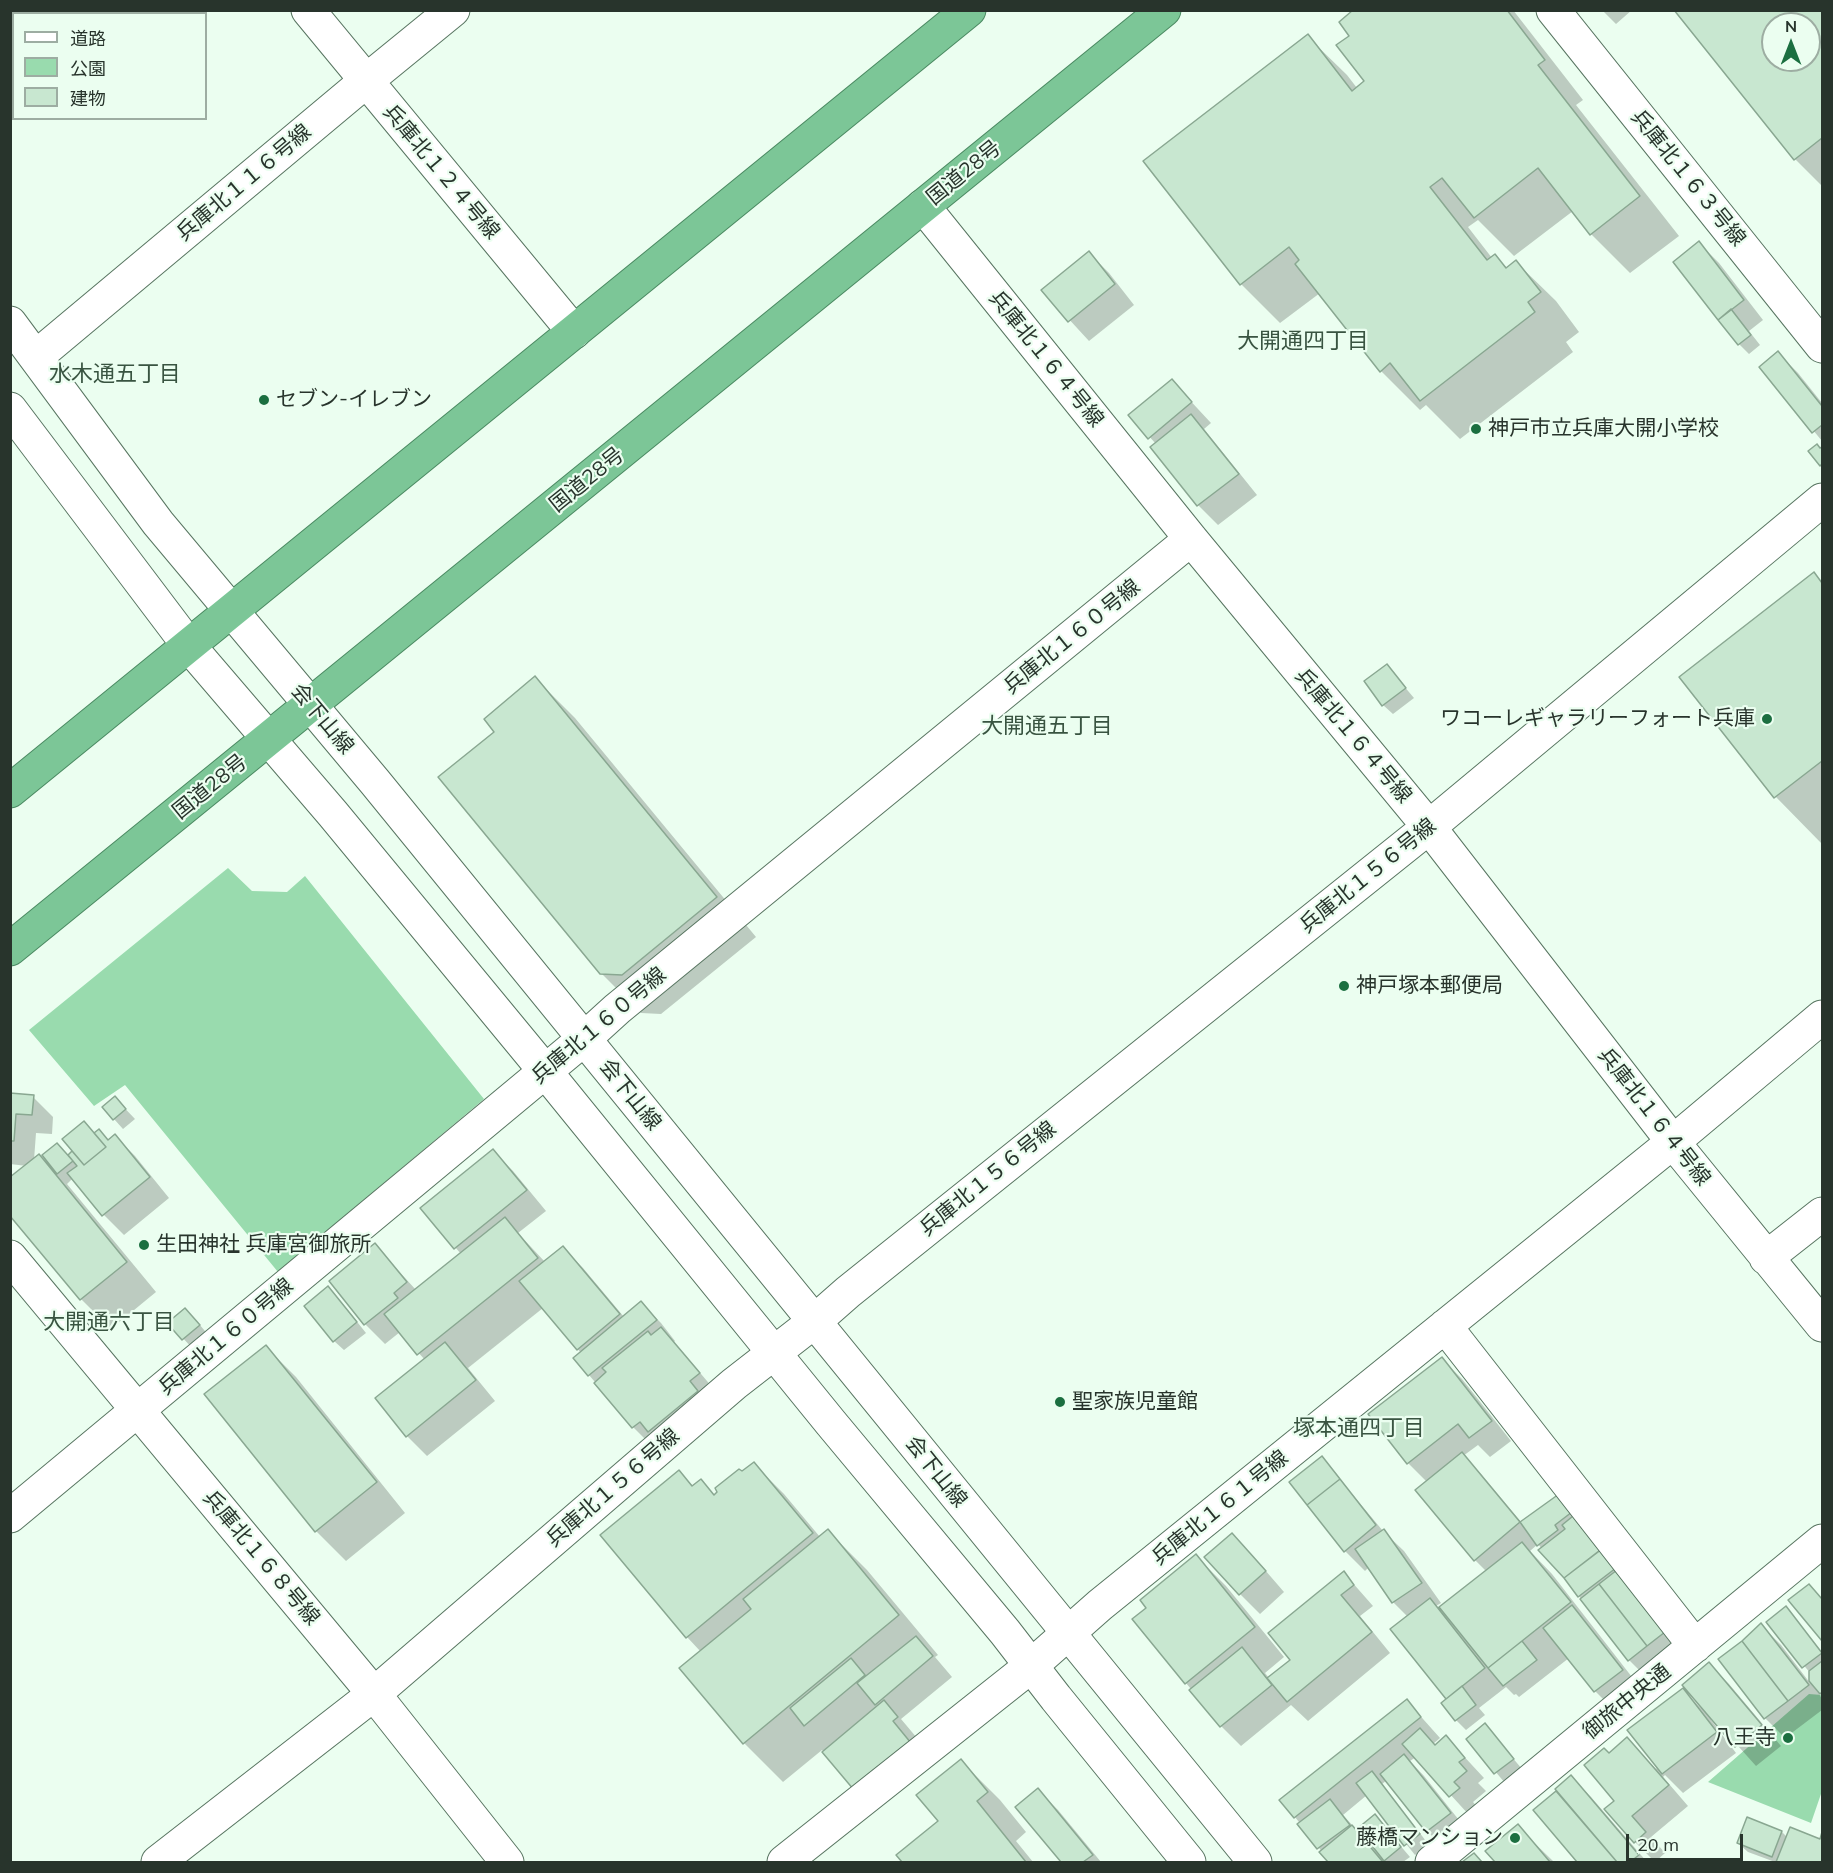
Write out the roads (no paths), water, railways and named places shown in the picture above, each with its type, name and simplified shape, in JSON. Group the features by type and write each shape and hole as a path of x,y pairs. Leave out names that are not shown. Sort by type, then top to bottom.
{"highway":[{"path":"10,791 969,10"},
{"name":"国道28号","path":"10,949 1164,10"}],"street":[{"name":"兵庫北１２４号線","path":"308,10 574,332"},
{"name":"兵庫北１１６号線","path":"36,357 453,10"},
{"name":"兵庫北１６３号線","path":"1553,10 1822,346"},
{"name":"兵庫北１６４号線","path":"923,206 1191,539 1429,827 1673,1142 1822,1325"},
{"name":"会下山線","path":"10,323 158,523 311,705 1255,1863"},
{"path":"10,409 189,646 340,823 545,1071 1190,1863"},
{"name":"兵庫北１５６号線","path":"158,1863 374,1694 734,1384 815,1322 858,1284 1429,827 1822,500"},
{"name":"兵庫北１６０号線","path":"10,1515 139,1410 617,1009 1191,539"},
{"name":"兵庫北１６１号線","path":"784,1863 1031,1666 1100,1605 1673,1142 1822,1017"},
{"path":"1766,1258 1822,1214"},
{"name":"兵庫北１６８号線","path":"10,1257 374,1694 507,1863"},
{"path":"1445,1326 1695,1646"},
{"name":"御旅中央通","path":"1432,1863 1822,1541"}],"place":[{"name":"セブン-イレブン","path":"264,400"},
{"name":"神戸市立兵庫大開小学校","path":"1476,429"},
{"name":"ワコーレギャラリーフォート兵庫","path":"1767,719"},
{"name":"神戸塚本郵便局","path":"1344,986"},
{"name":"生田神社 兵庫宮御旅所","path":"144,1245"},
{"name":"聖家族児童館","path":"1060,1402"},
{"name":"八王寺","path":"1788,1738"},
{"name":"藤橋マンション","path":"1515,1838"}],"district":[{"name":"大開通四丁目","path":"1303,341"},
{"name":"水木通五丁目","path":"115,374"},
{"name":"大開通五丁目","path":"1047,726"},
{"name":"大開通六丁目","path":"109,1322"},
{"name":"塚本通四丁目","path":"1359,1428"}]}
